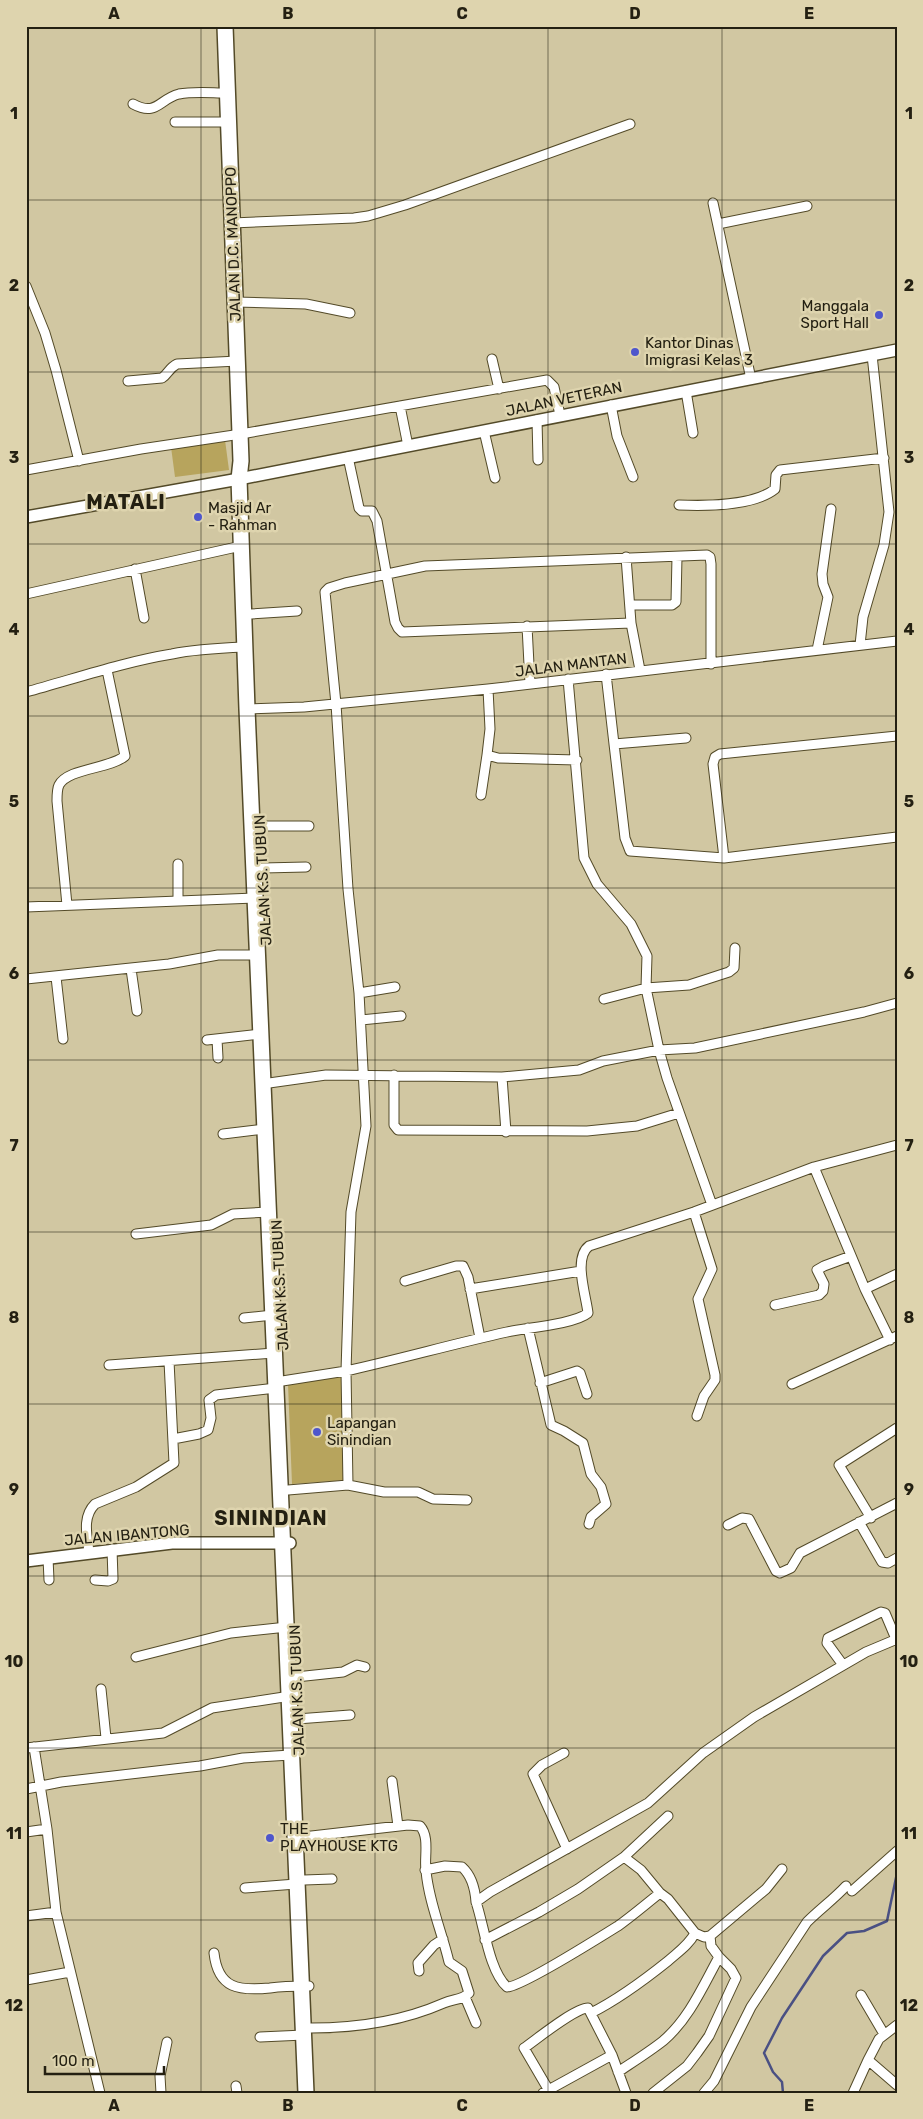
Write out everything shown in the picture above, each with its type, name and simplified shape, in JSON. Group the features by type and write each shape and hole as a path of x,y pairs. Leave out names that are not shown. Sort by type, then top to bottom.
{"highway":[{"name":"JALAN D.C. MANOPPO","path":"225,26 242,478"},
{"name":"JALAN K.S. TUBUN","path":"242,478 241,546 245,647 263,868 267,1083 293,1678 291,1755 298,1838"},
{"name":"JALAN K.S. TUBUN","path":"242,478 252,614 251,709 255,898 260,1034 267,1083 265,1129 274,1353 279,1384 288,1490 286,1627 297,1718 298,1838 307,2032 306,2093"},
{"name":"JALAN K.S. TUBUN","path":"307,2032 314,2093"}],"street":[{"path":"133,104 142,109 150,110 178,94 227,93"},
{"path":"175,122 228,122"},
{"path":"232,223 368,216 405,205 630,124"},
{"path":"713,203 751,379"},
{"path":"718,224 807,206"},
{"path":"26,286 41,323 56,370 79,461"},
{"path":"236,313 306,304 350,312"},
{"name":"JALAN VETERAN","path":"26,517 242,478 897,350"},
{"path":"860,645 862,617 878,567 889,512 872,355"},
{"path":"492,359 499,389"},
{"path":"128,381 162,378 176,364 238,361"},
{"path":"26,470 550,381 554,387 560,415"},
{"path":"686,391 693,433"},
{"path":"611,405 617,436 633,477"},
{"path":"400,406 408,446"},
{"path":"537,420 538,460"},
{"path":"484,431 495,478"},
{"path":"348,457 358,508 362,511 372,511 375,515 388,573 395,622 402,632 631,623"},
{"path":"679,505 713,506 743,501 766,494 775,489 776,475 780,470 884,458"},
{"path":"817,650 828,597 823,584 822,574 831,509"},
{"path":"26,594 241,546"},
{"path":"348,1485 346,1372 351,1212 366,1126 359,993 348,889 336,704 325,592 329,588 388,573 438,565 707,555 711,559 711,664"},
{"path":"626,557 631,623 640,670"},
{"path":"630,605 672,605 676,602 677,557"},
{"path":"135,569 144,618"},
{"path":"252,614 298,611"},
{"path":"527,626 530,684"},
{"name":"JALAN MANTAN","path":"251,709 336,704 488,689 897,641"},
{"path":"26,692 172,654 208,649 245,647"},
{"path":"67,905 57,801 58,786 65,778 117,761 124,756 106,670"},
{"path":"606,674 625,838 630,851 724,858 897,837"},
{"path":"568,679 586,864 604,894 627,918 646,956 646,988 659,1050 696,1164 712,1204"},
{"path":"481,796 490,729 488,689"},
{"path":"724,858 713,764 715,757 720,754 897,736"},
{"path":"614,744 686,738"},
{"path":"487,755 498,758 576,760"},
{"path":"261,826 309,826"},
{"path":"178,864 178,901"},
{"path":"263,868 306,867"},
{"path":"26,907 255,898"},
{"path":"604,999 646,988 689,985 732,970 736,963 735,948"},
{"path":"26,980 170,964 218,955 258,955"},
{"path":"131,969 137,1011"},
{"path":"56,977 63,1039"},
{"path":"359,993 395,987"},
{"path":"267,1083 326,1075 502,1077 579,1070 602,1061 659,1050 695,1048 897,1003"},
{"path":"360,1020 401,1016"},
{"path":"207,1040 260,1034"},
{"path":"217,1039 218,1058"},
{"path":"394,1075 394,1124 396,1129 506,1132 586,1131 624,1128 679,1113"},
{"path":"502,1077 506,1132"},
{"path":"223,1134 265,1129"},
{"path":"173,1439 199,1434 208,1430 211,1418 209,1400 216,1395 346,1372 480,1338 570,1321 588,1313 581,1270 581,1256 588,1246 694,1212 814,1167 897,1145"},
{"path":"792,1384 893,1338 865,1289 814,1167"},
{"path":"136,1234 211,1225 233,1214 269,1212"},
{"path":"694,1212 712,1270 698,1299 715,1375 715,1380 704,1396 697,1416"},
{"path":"775,1305 818,1295 823,1290 824,1284 817,1270 851,1256"},
{"path":"405,1281 463,1266 470,1289 480,1338"},
{"path":"470,1289 581,1270"},
{"path":"865,1289 897,1274"},
{"path":"244,1318 273,1315"},
{"path":"528,1328 551,1425 583,1443 591,1474 601,1487 606,1504 590,1517 589,1524"},
{"path":"109,1365 274,1353"},
{"path":"89,1552 86,1522 90,1509 95,1504 136,1487 170,1467 174,1459 169,1361"},
{"path":"540,1383 577,1372 580,1373 587,1394"},
{"path":"871,1518 839,1464 897,1428"},
{"path":"288,1490 348,1485 384,1492 418,1492 433,1499 467,1500"},
{"path":"728,1525 742,1518 749,1519 776,1571 780,1572 791,1568 800,1553 897,1503"},
{"path":"859,1522 882,1562 888,1563 897,1558"},
{"name":"JALAN IBANTONG","path":"26,1561 172,1543 287,1543"},
{"path":"95,1580 108,1581 113,1579 112,1549"},
{"path":"48,1558 49,1580"},
{"path":"476,1902 490,1892 648,1803 703,1753 730,1734 843,1665 866,1652 896,1639 885,1613 882,1612 828,1638 827,1643 843,1665"},
{"path":"136,1657 231,1633 286,1627"},
{"path":"100,2093 56,1912 47,1829 40,1787 30,1748 163,1733 212,1708 293,1678 343,1672 356,1665 364,1666"},
{"path":"101,1689 106,1738"},
{"path":"297,1718 350,1715"},
{"path":"564,1753 542,1765 533,1774 567,1849"},
{"path":"26,1789 71,1781 200,1766 243,1758 291,1755"},
{"path":"392,1781 398,1826"},
{"path":"485,1940 578,1890 624,1857 668,1816"},
{"path":"260,2037 360,2026 427,2011 446,2002 465,1997 469,1992 466,1978 458,1966 449,1962 433,1911 425,1870 425,1838 422,1828 415,1824 298,1838"},
{"path":"26,1832 47,1829"},
{"path":"704,2093 714,2081 751,2006 807,1922 817,1912 897,1851"},
{"path":"624,1857 641,1870 660,1893 668,1899 695,1934 704,1937 710,1936 766,1889 782,1869"},
{"path":"425,1870 445,1866 462,1866 475,1888 476,1902 483,1921 485,1940 500,1977 504,1984 511,1987 617,1927 660,1893"},
{"path":"245,1888 332,1879"},
{"path":"26,1916 56,1912"},
{"path":"591,2013 615,2001 644,1981 689,1943 695,1934"},
{"path":"653,2093 687,2066 709,2036 736,1978 731,1969 711,1946 710,1936"},
{"path":"419,1971 418,1963 434,1945 443,1939"},
{"path":"214,1953 219,1974 226,1982 233,1986 252,1990 305,1986"},
{"path":"618,2072 663,2040 680,2023 691,2008 719,1957"},
{"path":"26,1980 70,1972"},
{"path":"861,1995 884,2034"},
{"path":"465,1997 476,2023"},
{"path":"612,2055 545,2091 524,2048 584,2008 588,2008 612,2055 626,2093"},
{"path":"853,2093 868,2060 884,2034 897,2024"},
{"path":"161,2093 160,2076 167,2042"},
{"path":"868,2060 897,2085"}],"shaded area":[{"path":"225,440 229,470 175,477 171,447"},
{"name":"Lapangan Sinindian","path":"341,1377 347,1480 292,1484 288,1384"}],"waterway":[{"path":"783,2093 782,2082 773,2072 764,2053 782,2018 823,1956 847,1933 864,1931 887,1921 897,1873"}],"place":[{"name":"Manggala Sport Hall","path":"879,315"},
{"name":"Kantor Dinas Imigrasi Kelas 3","path":"635,352"},
{"name":"Masjid Ar - Rahman","path":"198,517"},
{"name":"Lapangan Sinindian","path":"317,1432"},
{"name":"THE PLAYHOUSE KTG","path":"270,1838"}],"district":[{"name":"MATALI","path":"126,502"},
{"name":"SININDIAN","path":"271,1518"}]}
